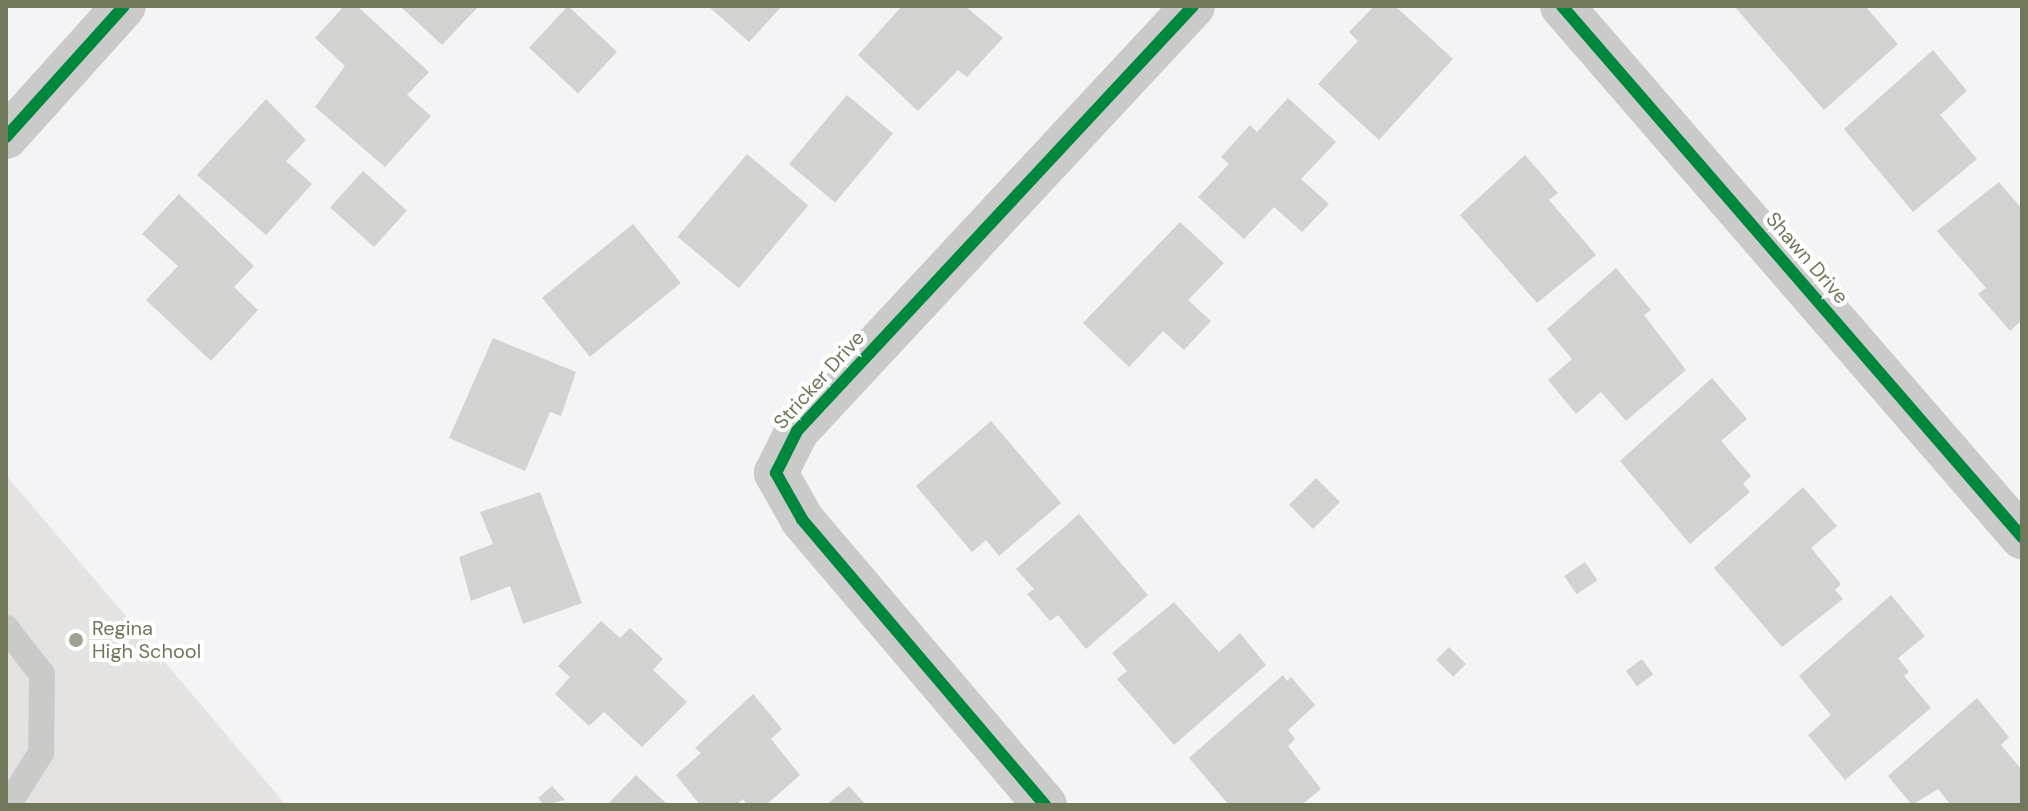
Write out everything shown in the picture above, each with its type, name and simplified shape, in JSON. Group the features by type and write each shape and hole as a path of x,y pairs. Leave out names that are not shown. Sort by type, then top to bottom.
{"street":[{"path":"6,137 124,6"},
{"name":"Stricker Drive","path":"1045,805 802,519 776,473 797,431 1193,6"},
{"name":"Shawn Drive","path":"1562,6 2022,537"}],"lane":[{"path":"6,628 42,674 41,753 8,805"}],"shaded area":[{"name":"Regina High School","path":"6,475 286,805 6,805"}],"building":[{"path":"344,6 357,6 429,72 407,95 431,116 385,167 315,107 345,66 315,38"},
{"path":"400,6 479,6 442,45"},
{"path":"568,6 617,52 578,93 529,48"},
{"path":"708,6 782,6 749,42"},
{"path":"902,6 965,6 1003,38 967,77 958,70 918,111 858,55"},
{"path":"1374,6 1395,6 1453,59 1379,140 1318,84 1358,41 1349,32"},
{"path":"1734,6 1865,6 1898,44 1824,110"},
{"path":"1933,50 1967,91 1940,115 1977,159 1913,212 1844,129"},
{"path":"847,95 893,134 835,203 789,164"},
{"path":"1288,98 1336,142 1301,179 1329,204 1302,232 1274,207 1244,239 1198,197 1229,164 1221,157 1250,125 1257,132"},
{"path":"266,99 306,140 286,161 312,184 266,235 197,175"},
{"path":"747,154 808,205 739,288 678,237"},
{"path":"1525,155 1558,193 1549,200 1596,255 1537,303 1460,215"},
{"path":"363,171 407,210 374,247 330,207"},
{"path":"1999,182 2022,209 2022,320 2010,331 1978,294 1986,288 1937,231"},
{"path":"179,194 254,266 234,287 258,310 211,361 146,300 178,266 142,234"},
{"path":"1180,222 1224,263 1188,300 1211,321 1184,350 1163,331 1129,367 1083,323"},
{"path":"633,224 681,283 590,357 542,298"},
{"path":"1616,268 1651,310 1644,315 1686,370 1626,421 1601,392 1576,414 1548,380 1572,359 1547,329"},
{"path":"493,338 576,372 561,416 550,412 525,471 449,438"},
{"path":"1712,378 1747,419 1721,441 1751,476 1743,484 1750,492 1690,544 1620,461"},
{"path":"991,421 1061,503 999,556 986,540 972,552 916,486"},
{"path":"1316,478 1340,502 1313,529 1289,505"},
{"path":"1803,487 1837,526 1811,548 1841,584 1835,590 1843,599 1782,647 1714,568"},
{"path":"540,492 582,603 523,624 510,586 471,601 459,557 493,544 480,512"},
{"path":"1079,514 1148,595 1086,649 1058,615 1050,621 1027,594 1034,589 1016,569"},
{"path":"1585,562 1597,580 1577,594 1564,576"},
{"path":"1891,595 1925,636 1898,658 1909,672 1904,676 1931,708 1845,780 1808,735 1831,715 1799,676"},
{"path":"1174,602 1219,652 1240,633 1266,665 1174,745 1117,679 1127,671 1112,653"},
{"path":"601,621 620,638 630,628 663,659 653,670 687,702 642,747 604,712 589,726 555,694 570,677 558,666"},
{"path":"1449,647 1466,664 1453,677 1436,660"},
{"path":"1642,659 1653,674 1637,686 1626,671"},
{"path":"1283,675 1287,681 1291,677 1315,705 1288,730 1295,739 1288,746 1321,789 1301,805 1229,805 1189,758"},
{"path":"753,694 782,729 771,739 800,775 766,805 747,805 743,799 736,805 700,805 676,775 701,753 695,748"},
{"path":"1977,698 2009,737 2001,745 2022,770 2022,805 1951,805 1938,789 1912,805 1888,776"},
{"path":"636,775 668,805 607,805"},
{"path":"552,786 565,800 544,805 538,798"},
{"path":"849,786 866,805 826,805"}],"cycle path":[{"path":"6,137 124,6"},
{"path":"1045,805 802,519 776,473 797,431 1193,6"},
{"path":"1562,6 2022,537"}],"place":[{"name":"Regina High School","path":"76,640"}]}
